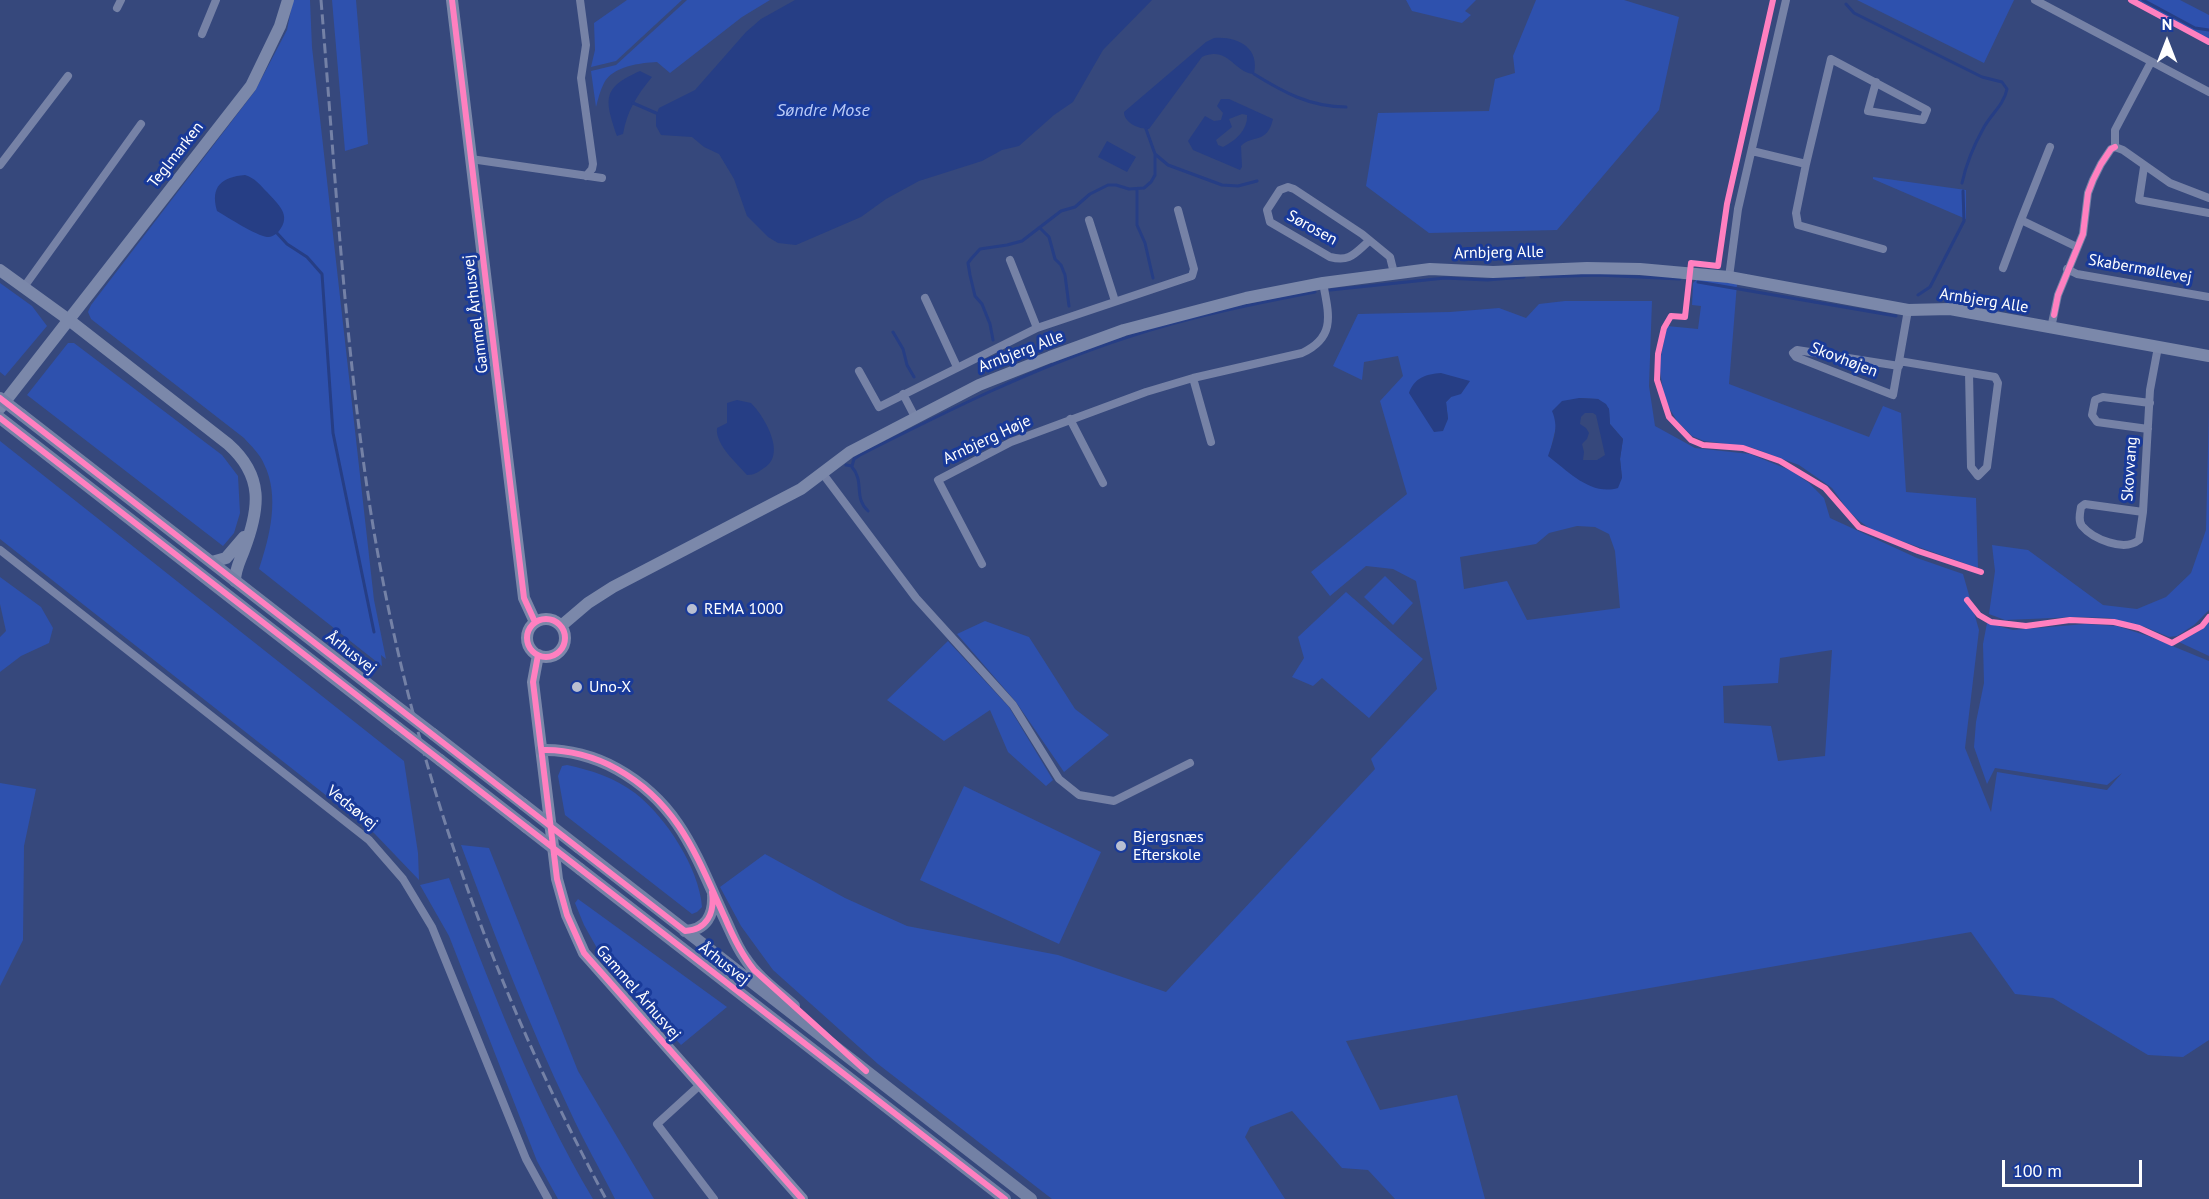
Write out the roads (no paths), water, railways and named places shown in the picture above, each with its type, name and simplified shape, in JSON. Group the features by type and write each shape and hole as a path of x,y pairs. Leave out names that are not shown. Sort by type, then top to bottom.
{"main road":[{"name":"Århusvej","path":"0,398 1031,1199"},
{"name":"Århusvej","path":"0,418 1005,1199"},
{"path":"542,750 585,756 608,764 643,784 680,825 695,851 738,948 754,970 866,1071"},
{"path":"685,931 699,929 709,918 713,905 712,892"}],"street":[{"path":"202,34 216,0"},
{"name":"Gammel Århusvej","path":"452,0 524,598 535,622"},
{"path":"580,0 586,45 581,70 581,86 593,164 590,173 586,176"},
{"path":"1729,277 1738,209 1786,0"},
{"path":"2035,0 2209,92"},
{"name":"Teglmarken","path":"0,408 251,86 269,52 284,1"},
{"path":"1876,82 1868,111 1923,120 1927,110 1876,82 1831,59 1796,213 1798,225 1883,249"},
{"name":"Skabermøllevej","path":"2050,328 2058,295 2083,234 2088,193 2106,157 2115,147 2115,130 2151,62"},
{"path":"0,165 68,75"},
{"path":"24,286 141,124"},
{"path":"2003,268 2050,147"},
{"path":"2115,147 2123,150 2144,167 2170,183 2209,198"},
{"path":"1752,151 1806,164"},
{"path":"471,159 602,178"},
{"path":"2144,167 2139,200 2209,213"},
{"name":"Sørosen","path":"1369,242 1350,258 1340,260 1329,257 1270,222 1267,210 1280,190 1288,187 1294,189 1362,234 1390,257 1394,273"},
{"path":"859,371 879,407 1037,328 1192,276 1194,269 1178,210"},
{"path":"1089,220 1115,301"},
{"name":"Skabermøllevej","path":"2021,220 2077,247"},
{"path":"1010,260 1037,328"},
{"name":"Arnbjerg Alle","path":"561,626 613,587 801,489 850,452 979,386 1124,330 1246,298 1323,283 1431,269 1493,272 1587,268 1640,269 1729,277 1908,310 1950,309 2209,356"},
{"path":"0,270 69,320 237,452 249,470 256,490 256,509 237,566 235,581"},
{"name":"Skabermøllevej","path":"2067,270 2209,297"},
{"name":"Arnbjerg Høje","path":"982,564 938,480 1011,442 1146,392 1193,378 1302,353 1315,347 1322,338 1328,320 1323,283"},
{"path":"925,298 957,367"},
{"name":"Skovhøjen","path":"1908,310 1899,363 1893,395 1796,357 1792,353 1797,350 1899,363 1969,373 1995,377 1998,383 1987,467 1978,476 1971,467 1969,373"},
{"name":"Skovvang","path":"2143,512 2085,504 2081,507 2079,520 2082,526 2105,542 2122,545 2133,544 2139,540 2143,512 2150,403 2158,347"},
{"path":"1193,378 1211,442"},
{"path":"903,394 915,417"},
{"name":"Skovvang","path":"2148,429 2097,422 2092,415 2095,400 2103,397 2150,403"},
{"path":"1070,419 1103,483"},
{"path":"823,474 916,597 1013,705 1059,779 1079,795 1114,801 1190,763"},
{"path":"212,562 226,558 252,526"},
{"name":"Vedsøvej","path":"0,550 369,840 403,879 432,927 526,1159 548,1199"},
{"path":"548,619 561,626 565,642 559,652 549,657 533,652 527,642 528,631 535,622 548,619"},
{"name":"Gammel Århusvej","path":"538,655 533,682 557,879 567,915 584,953 801,1199"},
{"path":"701,1084 657,1124 714,1199"}],"water":[{"name":"Søndre Mose","path":"795,0 1152,0 1103,50 1073,102 1054,115 1019,146 1002,150 982,161 919,181 886,199 861,217 796,245 778,243 768,237 747,216 734,179 719,154 704,147 692,137 661,135 656,126 656,115 659,108 695,90 746,32 761,19"},
{"path":"1214,38 1231,39 1245,45 1254,57 1254,74 1247,73 1225,57 1211,54 1202,57 1149,129 1137,127 1126,119 1124,112 1206,42"},
{"path":"640,71 652,77 633,104 623,134 617,136 610,113 609,96 618,83"},
{"path":"1221,99 1229,99 1273,119 1263,136 1245,142 1241,146 1242,167 1240,170 1193,150 1188,141 1205,116 1214,121 1221,120 1223,113 1217,106","holes":["1242,114 1247,115 1240,134 1223,147 1218,145 1216,140 1232,127 1229,119"]},
{"path":"1107,141 1136,157 1127,172 1098,157"},
{"path":"245,175 260,184 282,210 283,225 275,235 267,237 256,233 217,211 215,195 220,184 230,178"},
{"path":"1441,373 1470,381 1461,394 1451,397 1446,402 1448,419 1443,431 1434,432 1409,393 1417,380 1430,374"},
{"path":"1579,398 1598,399 1606,404 1609,409 1610,424 1623,439 1620,459 1622,478 1618,488 1608,490 1590,486 1548,456 1555,428 1552,411 1562,401","holes":["1585,413 1596,415 1605,455 1597,460 1583,460 1582,444 1589,433 1580,424 1581,417"]},
{"path":"737,400 751,403 757,409 774,445 771,462 760,471 747,475 723,447 717,434 717,428 727,423 727,403"}],"waterway":[{"path":"2143,0 2195,28 2209,30"},
{"path":"1846,4 1854,13 1982,77 2002,82 2007,89 2003,100 1976,142 1962,183"},
{"path":"1254,74 1297,97 1321,104 1346,107"},
{"path":"633,103 656,113"},
{"path":"1146,129 1155,154 1168,165 1222,185 1238,186 1257,181"},
{"path":"993,340 990,324 982,304 975,296 968,263 971,259 980,249 1022,241 1061,211 1075,207 1090,194 1108,185 1129,189 1144,188 1155,175 1155,154"},
{"path":"1137,189 1137,225 1145,243 1153,278"},
{"path":"1918,295 1930,287 1964,221 1963,191"},
{"path":"1040,228 1049,237 1055,259 1061,265 1065,275 1069,306"},
{"path":"276,232 287,244 307,257 322,274 333,433 374,632"},
{"path":"1541,277 1598,275 1680,279"},
{"path":"1330,290 1445,278 1487,280 1524,277"},
{"path":"1698,282 1896,316"},
{"path":"846,465 852,466 854,459 860,455 959,406 1093,349 1197,317 1315,292"},
{"path":"893,332 903,349 907,365 914,377"},
{"path":"852,467 858,478 861,500 868,511"}],"railway":[{"path":"321,0 357,414 380,568 400,662 424,755 485,937 562,1113 606,1199"}],"place":[{"name":"REMA 1000","path":"692,609"},
{"name":"Uno-X","path":"577,687"},
{"name":"Bjergsnæs Efterskole","path":"1121,846"}]}
